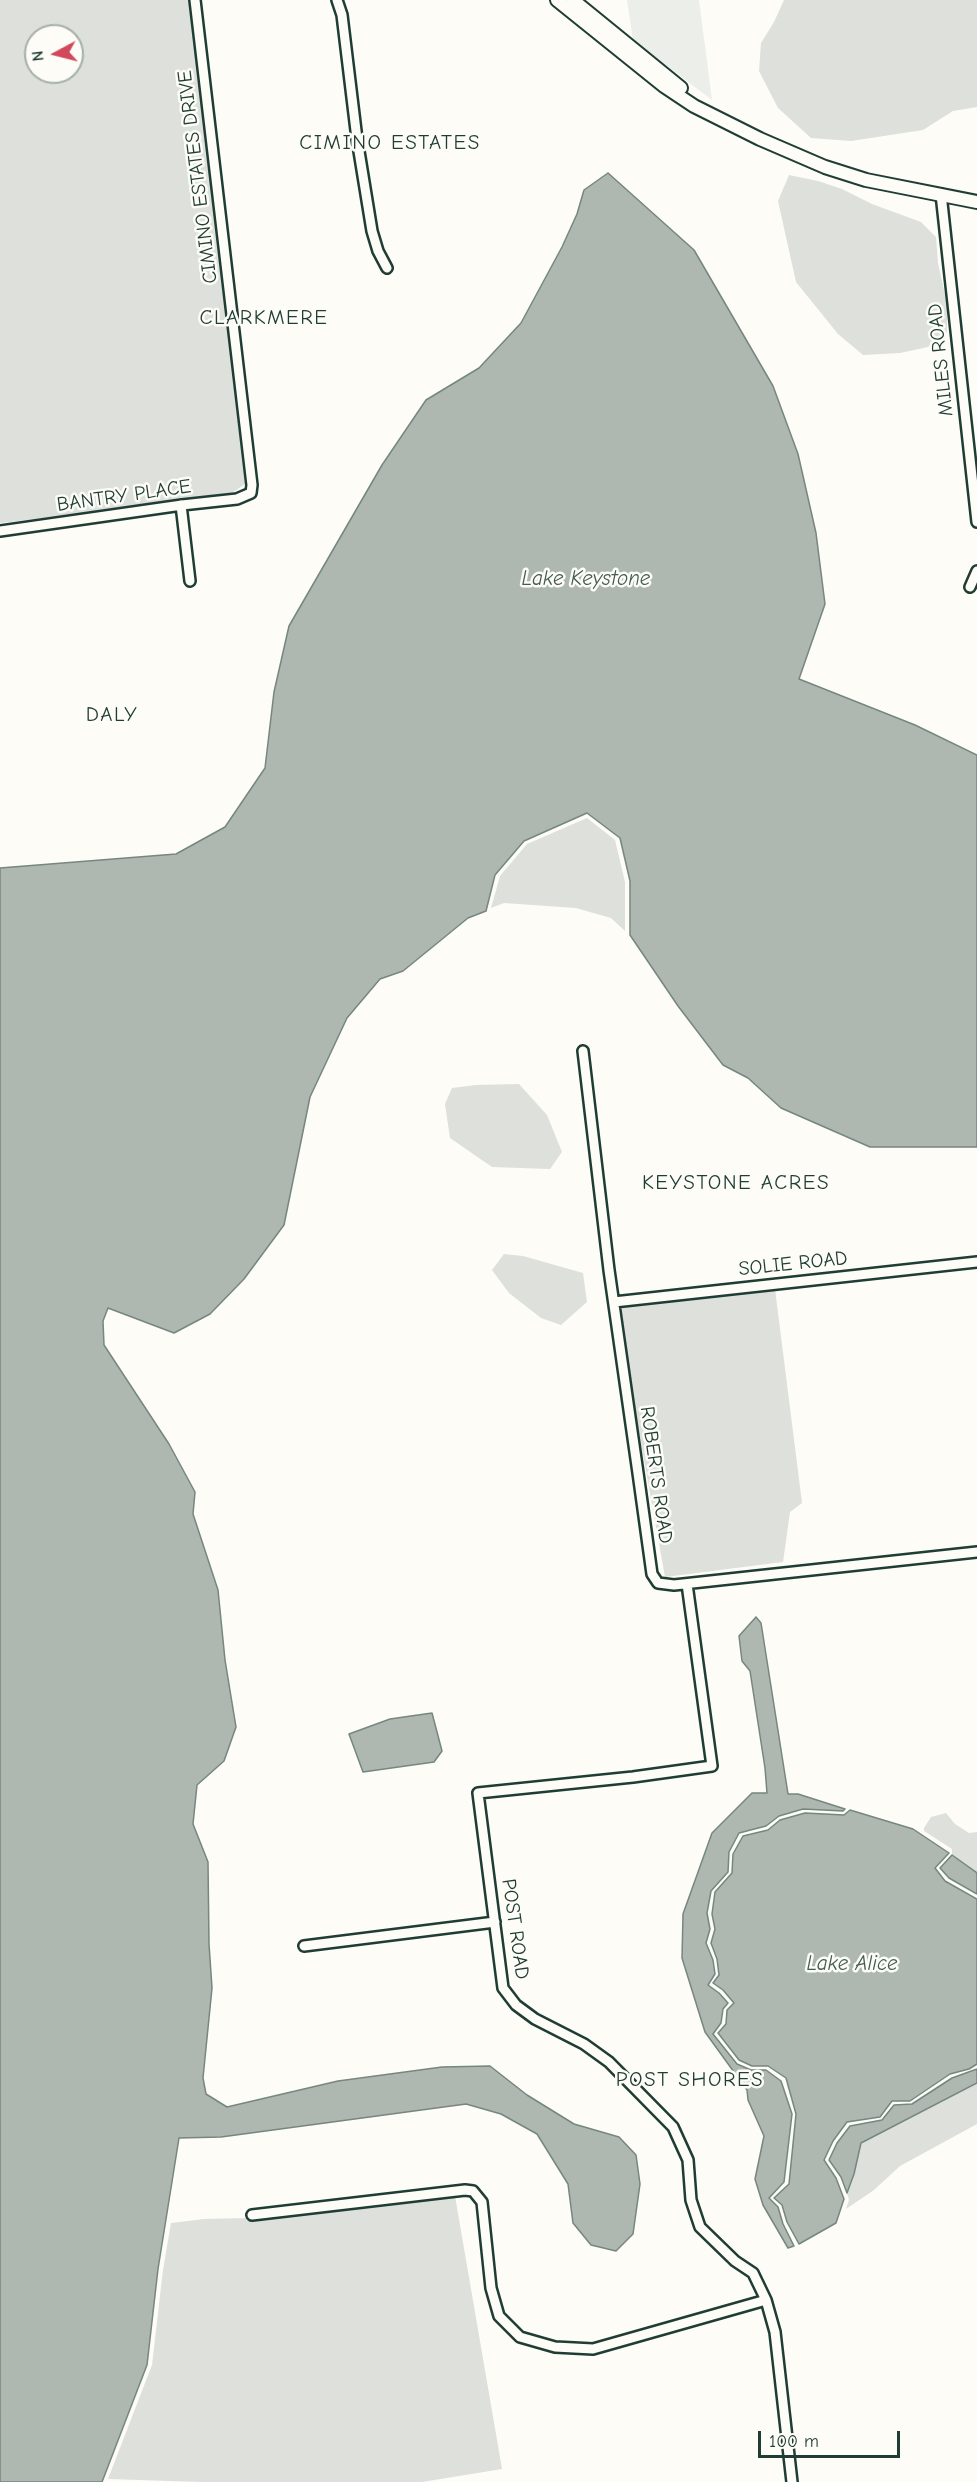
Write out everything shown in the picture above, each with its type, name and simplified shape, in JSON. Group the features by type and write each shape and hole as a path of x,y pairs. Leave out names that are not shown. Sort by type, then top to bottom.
{"main road":[{"path":"557,0 648,75 694,106 736,127 825,167 866,180 977,202"},
{"path":"573,0 669,80 736,127"}],"street":[{"name":"CIMINO ESTATES DRIVE","path":"195,0 252,485 251,493"},
{"path":"337,0 342,15 369,211 378,251 387,268"},
{"name":"MILES ROAD","path":"941,194 977,522"},
{"name":"BANTRY PLACE","path":"0,531 237,499 251,493"},
{"path":"181,505 190,581"},
{"path":"970,587 977,571"},
{"name":"ROBERTS ROAD","path":"583,1051 614,1302 652,1574 658,1583 666,1586 687,1584 977,1552"},
{"name":"SOLIE ROAD","path":"614,1302 977,1262"},
{"name":"POST ROAD","path":"687,1584 712,1766 633,1777 478,1793 503,1988 516,2005 536,2019 584,2044 609,2062 673,2127 688,2160 691,2200 700,2227 735,2261 753,2273 766,2300 775,2332 792,2482"},
{"path":"304,1946 495,1922"},
{"path":"252,2215 465,2190 473,2192 482,2202 491,2288 499,2316 520,2337 555,2347 593,2349 766,2300"}],"shaded area":[{"path":"0,0 194,0 201,46 222,280 245,484 229,495 174,504 0,523"},
{"path":"627,0 699,0 712,100 633,40"},
{"path":"784,0 977,0 977,107 953,111 923,130 851,141 811,138 778,108 759,71 761,43"},
{"path":"789,175 842,189 872,204 921,222 936,237 938,263 947,304 947,332 928,347 900,353 863,355 838,334 796,282 778,201"},
{"path":"587,818 615,840 625,882 625,931 611,918 576,908 504,903 491,908 500,876 527,844"},
{"path":"519,1084 547,1115 562,1152 550,1169 492,1167 450,1138 445,1104 452,1088"},
{"path":"504,1254 523,1256 583,1273 587,1302 561,1325 541,1318 509,1293 492,1270"},
{"path":"775,1289 802,1503 790,1512 783,1562 665,1577 634,1404 621,1306"},
{"path":"946,1813 955,1824 969,1833 977,1832 977,1873 952,1855 952,1849 924,1831 931,1817"},
{"path":"977,2083 977,2124 900,2166 874,2190 846,2209 849,2200 847,2193 861,2143"},
{"path":"455,2196 502,2469 422,2482 201,2482 108,2479 152,2365 171,2223 204,2219 247,2218 247,2221"}],"water":[{"name":"Lake Keystone","path":"608,173 694,250 773,386 798,454 816,533 825,604 799,679 915,725 977,755 977,1147 870,1147 781,1108 748,1078 723,1065 678,1006 630,935 630,881 620,838 587,813 524,841 495,875 486,911 468,918 403,971 380,979 347,1018 310,1097 284,1225 244,1279 210,1314 174,1333 108,1308 103,1321 104,1345 169,1444 195,1492 193,1514 218,1590 225,1660 236,1727 224,1761 197,1785 193,1824 208,1862 212,1988 203,2078 206,2094 227,2107 338,2081 442,2067 490,2066 527,2095 574,2124 619,2137 636,2155 640,2184 633,2234 616,2251 591,2245 573,2223 568,2184 537,2134 501,2114 466,2104 221,2137 179,2138 158,2269 147,2365 102,2482 0,2482 0,868 176,854 225,827 265,768 274,692 289,626 382,465 426,400 479,368 521,323 562,247 577,214 584,190"},
{"path":"756,1617 761,1623 788,1794 798,1794 845,1809 843,1811 803,1809 779,1816 766,1826 739,1833 729,1852 728,1872 711,1891 707,1913 710,1929 706,1943 713,1960 715,1974 708,1985 728,2003 723,2009 721,2023 713,2034 737,2064 751,2070 766,2070 781,2081 792,2114 784,2182 769,2198 778,2207 783,2224 794,2246 788,2248 763,2205 755,2179 764,2136 748,2100 747,2090 705,2032 682,1958 683,1914 712,1833 752,1793 767,1793 750,1671 742,1661 739,1636"},
{"path":"432,1713 442,1751 434,1762 363,1772 349,1734 390,1719"},
{"name":"Lake Alice","path":"850,1810 913,1829 949,1853 935,1868 945,1881 977,1899 977,2064 969,2069 950,2074 910,2101 892,2101 880,2117 847,2122 833,2141 824,2160 836,2178 844,2199 836,2223 799,2244 787,2222 782,2205 774,2198 789,2184 796,2114 786,2078 768,2066 752,2066 739,2060 718,2033 726,2024 727,2010 734,2003 723,1990 713,1983 719,1975 717,1959 711,1943 715,1929 712,1914 715,1892 732,1873 733,1854 743,1836 768,1830 780,1820 805,1813 844,1815"},
{"path":"952,1855 977,1873 977,1894 949,1878 940,1868"},
{"path":"977,2069 977,2083 861,2143 847,2193 841,2177 829,2160 837,2143 850,2126 882,2120 894,2105 912,2104 952,2078"}],"district":[{"name":"CIMINO ESTATES","path":"390,143"},
{"name":"CLARKMERE","path":"264,318"},
{"name":"DALY","path":"112,715"},
{"name":"KEYSTONE ACRES","path":"736,1183"},
{"name":"POST SHORES","path":"690,2080"}]}
